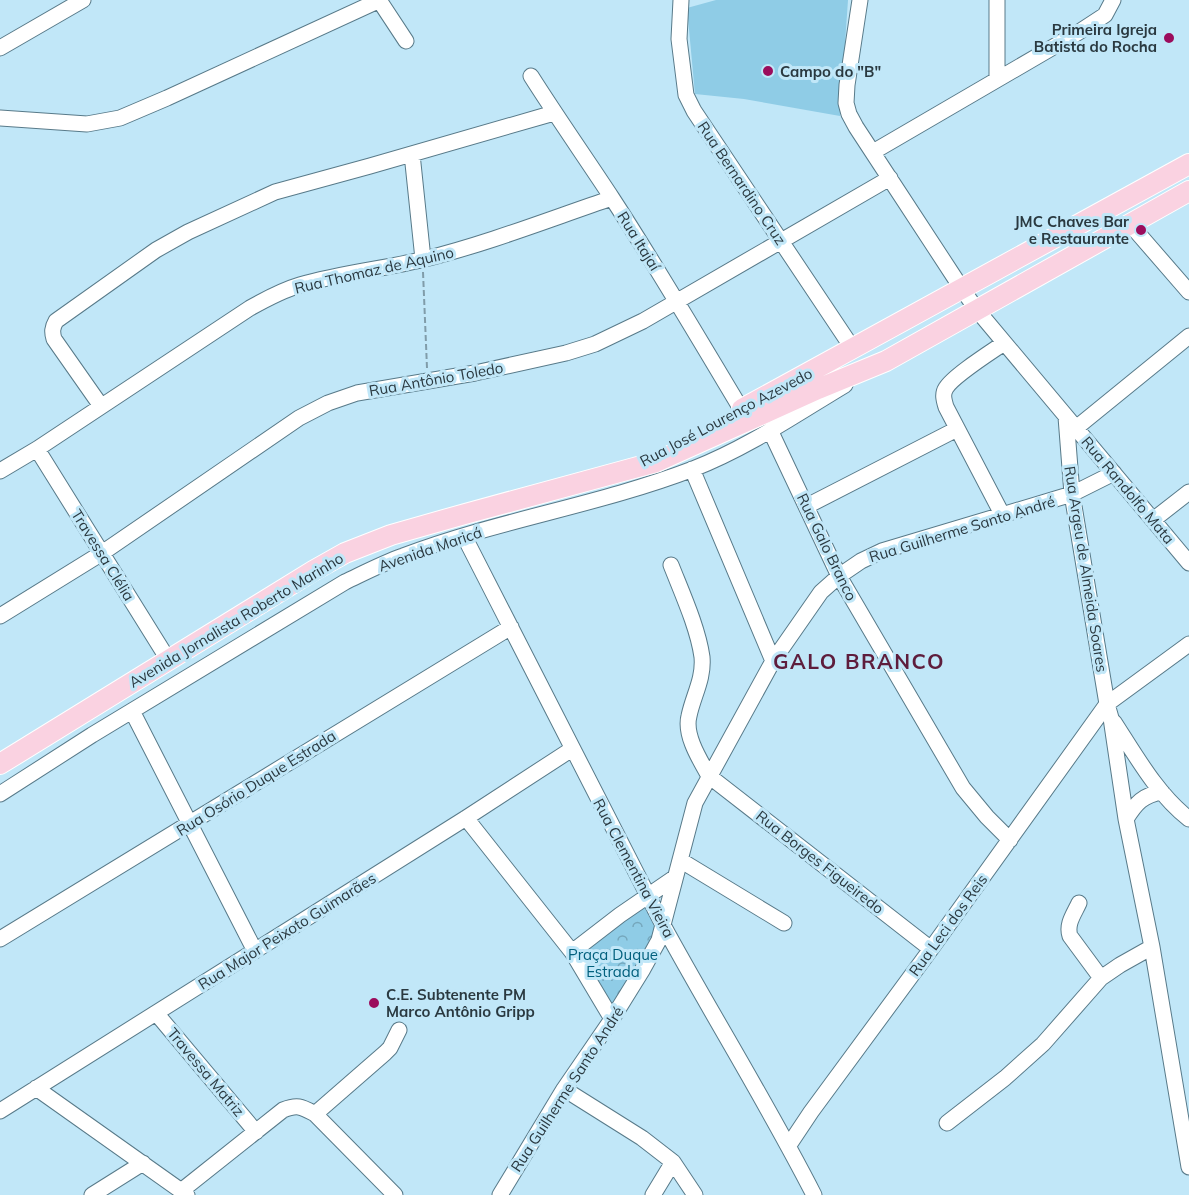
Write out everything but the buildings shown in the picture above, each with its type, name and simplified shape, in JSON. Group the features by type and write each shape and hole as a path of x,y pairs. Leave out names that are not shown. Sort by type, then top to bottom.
{"main road":[{"name":"Rua José Lourenço Azevedo","path":"625,470 853,349 1189,164"},
{"name":"Rua José Lourenço Azevedo","path":"625,470 656,462 818,388 886,361 1189,191"},
{"name":"Avenida Jornalista Roberto Marinho","path":"0,764 313,571 345,554 432,523 625,470"}],"street":[{"path":"0,48 83,0"},
{"path":"0,118 87,124 120,118 380,0 406,41"},
{"name":"Rua Bernardino Cruz","path":"681,0 679,39 686,95 694,111 853,349"},
{"path":"860,0 848,69 846,103 849,114 977,310 1071,423 1189,336"},
{"path":"997,0 997,79"},
{"path":"873,152 1079,32 1105,15 1113,0"},
{"name":"Rua Itajaí","path":"531,76 612,198 741,409"},
{"path":"101,406 54,339 52,327 56,321 156,250 229,212 275,192 554,113"},
{"path":"412,154 423,259"},
{"name":"Rua Antônio Toledo","path":"0,616 102,553 299,418 328,403 357,393 475,373 566,353 595,344 677,302 890,178"},
{"name":"Rua Thomaz de Aquino","path":"0,471 250,308 273,296 298,285 464,249 612,198"},
{"path":"1130,224 1189,292"},
{"path":"1003,516 946,407 943,395 946,387 955,378 1004,343"},
{"name":"Avenida Maricá","path":"0,794 345,582 405,555 632,489 692,469 726,455 886,361"},
{"name":"Rua Randolfo Mata","path":"1071,423 1189,563"},
{"name":"Rua Argeu de Almeida Soares","path":"1071,423 1072,494 1126,819 1152,947 1189,1167"},
{"path":"807,506 957,429"},
{"name":"Rua Galo Branco","path":"770,430 839,576 963,788 1010,840"},
{"name":"Travessa Clélia","path":"37,449 169,661"},
{"path":"692,469 773,661"},
{"name":"Rua Guilherme Santo André","path":"500,1195 564,1089 643,969 663,925 695,803 773,661 821,592 839,576 882,550 1072,494 1114,473"},
{"path":"1153,520 1189,492"},
{"name":"Rua Clementina Vieira","path":"464,536 663,925 789,1145 814,1195"},
{"path":"671,565 699,639 702,659 700,682 688,718 690,737 709,776"},
{"name":"Rua Osório Duque Estrada","path":"0,939 511,627"},
{"name":"Rua Leci dos Reis","path":"789,1145 1010,840 1109,711 1189,644"},
{"path":"132,711 255,951"},
{"path":"1109,711 1170,803 1186,811"},
{"name":"Rua Major Peixoto Guimarães","path":"0,1111 572,749"},
{"name":"Rua Borges Figueiredo","path":"709,776 932,949"},
{"path":"1126,819 1140,800 1162,792"},
{"path":"466,818 572,952 612,1019"},
{"path":"680,860 784,923"},
{"path":"572,952 674,878"},
{"path":"1079,903 1068,931 1101,978"},
{"path":"947,1123 1005,1078 1043,1044 1101,978 1152,947"},
{"name":"Travessa Matriz","path":"156,1013 256,1131"},
{"path":"315,1114 385,1053 399,1030"},
{"path":"36,1088 184,1193 283,1110 299,1106 315,1114 395,1195"},
{"path":"564,1089 642,1138 673,1162 694,1195"},
{"path":"653,1195 673,1162"},
{"path":"92,1195 143,1163"}],"path":[{"path":"423,259 427,380"}],"green space":[{"name":"Campo do \"B\"","path":"716,0 848,0 840,116 744,99 695,94 687,8"},
{"name":"Praça Duque Estrada","path":"647,895 663,925 612,1019 574,955"}],"place":[{"name":"Primeira Igreja Batista do Rocha","path":"1169,38"},
{"name":"Campo do \"B\"","path":"768,71"},
{"name":"JMC Chaves Bar e Restaurante","path":"1141,230"},
{"name":"C.E. Subtenente PM Marco Antônio Gripp","path":"374,1003"}],"district":[{"name":"GALO BRANCO","path":"859,661"}]}
